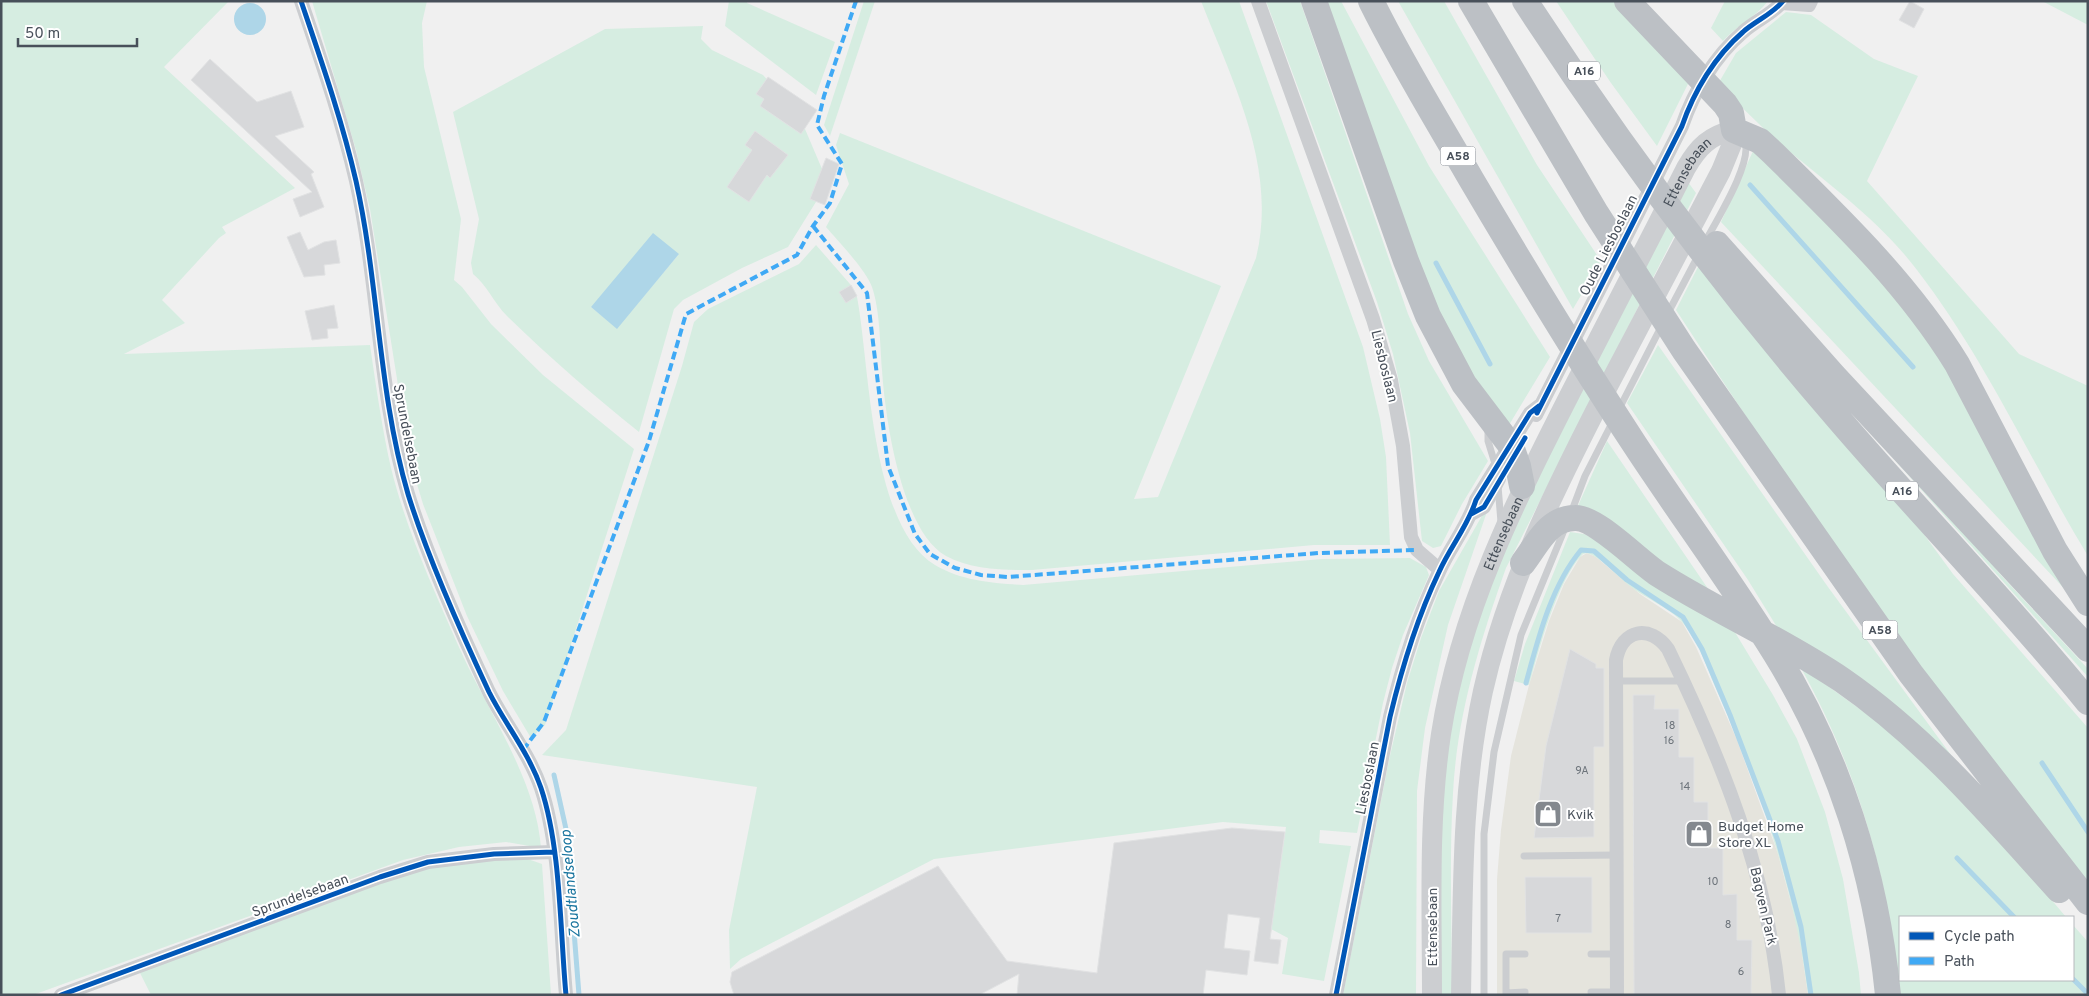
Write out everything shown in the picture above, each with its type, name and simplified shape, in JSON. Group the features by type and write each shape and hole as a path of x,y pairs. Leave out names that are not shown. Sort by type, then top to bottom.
{"highway":[{"path":"1314,1 1406,261 1428,316 1464,384 1487,414 1508,467"},
{"name":"A58","path":"1371,1 1395,49 1548,309 1636,447 1775,653 1814,724 1835,772 1861,847 1883,944 1888,995"},
{"name":"A58","path":"1471,1 1596,214 1684,350 1911,674 2088,902"},
{"path":"1526,1 1631,147 1725,268"},
{"name":"A16","path":"1536,1 1631,147"},
{"path":"1627,1 1726,104 1731,113 1734,130 1760,141 1773,153 1866,244 1910,296 1957,364 2055,551 2088,602"},
{"name":"A16","path":"1725,268 2088,650"},
{"name":"A16","path":"1725,268 1831,410 2052,658 2088,702"},
{"path":"1522,563 1545,532 1555,524 1569,518 1583,519 1591,522 1661,576 1826,670 1868,699 1907,730 1952,773 2060,893 2088,917"}],"main road":[{"name":"Ettensebaan","path":"1432,995 1433,827 1441,735 1466,625 1502,530 1508,467 1697,150 1710,138 1734,130 1732,144 1721,171 1561,478 1522,563 1501,622 1488,669 1472,750 1465,822 1461,995"}],"street":[{"name":"Sprundelsebaan","path":"301,1 337,109 356,182 391,419 409,495 429,550 490,693 523,750 540,787 548,816 554,852 566,995"},
{"name":"Liesboslaan","path":"1258,1 1376,327 1391,380 1403,446 1411,537 1417,550 1440,570 1417,622 1401,673 1336,995"},
{"name":"Oude Liesboslaan","path":"1440,570 1472,514 1476,500 1508,467 1535,421 1539,406 1682,126 1698,109 1707,85 1734,43 1742,33 1782,2 1809,5 1811,1"},
{"name":"Bagven Park","path":"1617,993 1616,681 1618,652 1631,636 1643,631 1656,636 1664,644 1683,681 1726,785 1754,863 1771,932 1780,995"},
{"name":"Sprundelsebaan","path":"62,995 380,877 428,862 494,854 554,852"}],"lane":[{"path":"1484,995 1484,834 1494,752 1521,635 1596,454 1742,170 1747,152 1746,143 1734,130"},
{"path":"1616,681 1683,681"},
{"path":"1524,856 1617,855"},
{"path":"1525,954 1506,954 1506,994 1525,992"},
{"path":"1592,954 1617,954"},
{"name":"Bagven Park","path":"1591,992 1617,993"}],"shaded area":[{"path":"1587,553 1596,557 1640,594 1682,622 1696,647 1737,740 1778,854 1799,933 1808,995 1497,995 1497,879 1501,830 1511,756 1529,685 1549,621 1564,584 1580,557"}],"green space":[{"path":"1,1 229,1 164,67 295,188 222,227 226,233 219,238 162,300 185,323 124,354 370,345 379,407 391,468 404,513 458,645 520,770 537,822 541,848 506,842 459,847 403,860 33,995 1,995"},
{"path":"312,1 427,1 422,23 424,67 461,219 454,280 462,287 491,324 543,375 634,449 545,725 531,738 503,691 467,616 423,504 410,461 370,209 356,150"},
{"path":"729,1 747,1 747,3 835,42 816,95 725,26"},
{"path":"864,1 875,1 830,136 824,125"},
{"path":"1201,1 1239,1 1363,347 1380,419 1386,457 1390,545 1314,545 1032,570 977,567 956,561 946,556 930,543 917,523 907,499 898,471 887,415 875,296 869,280 858,264 826,227 849,184 836,145 840,133 1221,286 1134,499 1158,497 1256,258 1261,224 1261,191 1257,159 1249,126"},
{"path":"1266,1 1300,1 1408,314 1429,361 1488,461 1462,504 1441,546 1433,548 1422,541 1410,433 1393,354 1377,302"},
{"path":"1321,1 1341,1 1429,166 1550,357 1509,425 1482,391 1439,319"},
{"path":"1398,1 1444,1 1537,165 1601,261 1573,309"},
{"path":"1556,1 1614,1 1690,80 1657,146 1611,83"},
{"path":"1725,1 1768,1 1758,12 1723,41 1711,28"},
{"path":"2042,1 2088,1 2088,25"},
{"path":"1786,12 1811,15 1874,59 1918,76 1867,181 2019,354 2088,386 2088,556 1986,374 1942,304 1903,252 1837,190 1784,147 1718,84 1736,53"},
{"path":"703,26 701,39 712,50 763,75 785,99 808,117 805,129 825,176 824,189 788,247 742,268 683,300 674,309 639,432 572,376 523,331 502,311 482,283 473,274 471,263 479,219 453,112 605,29","holes":["679,254 617,328 591,307"]},
{"path":"1753,151 1823,212 1950,362 2073,598 1721,222"},
{"path":"1688,182 1696,193 1506,568 1487,623 1471,679 1455,764 1451,843 1452,995 1441,995 1440,864 1443,799 1450,734 1470,646 1484,604 1517,524 1555,444"},
{"path":"816,245 850,284 857,297 876,442 885,481 897,516 914,545 935,565 967,578 1023,585 1322,559 1410,558 1426,567 1429,575 1403,635 1392,668 1383,703 1357,833 1320,830 1319,843 1351,846 1324,981 1282,974 1288,938 1271,929 1286,827 1223,822 934,859 741,959 730,969 729,930 757,787 542,755 566,730 682,366 694,322 708,309 799,264"},
{"path":"1699,265 1912,518 1953,574 2088,728 2088,883 1979,744 1874,602 1773,457 1676,310"},
{"path":"1658,345 1828,587 1973,785 1785,640 1748,580 1627,403"},
{"path":"1804,358 1935,494 2000,574 2088,669 2088,677"},
{"path":"1607,441 1713,596 1577,508"},
{"path":"1491,500 1448,625 1425,728 1417,791 1416,995 1343,995 1389,760 1407,683 1421,638 1439,591"},
{"path":"1570,532 1584,534 1601,543 1733,629 1797,739 1825,812 1843,879 1861,995 1808,995 1802,956 1785,879 1762,803 1703,656 1688,630 1677,617 1632,588 1598,558 1587,553 1583,554 1565,580 1557,597 1529,685 1514,681 1525,644"},
{"path":"1800,666 1900,738 2001,840 2065,916 1899,916 1899,981 2074,981 2074,926 2088,942 2088,995 1900,995 1895,951 1887,908 1867,825 1854,785 1820,705"},
{"path":"525,858 542,864 551,995 151,995 139,971 409,872 451,861"}],"water":[{"path":"250,3 262,7 266,19 262,31 250,35 238,31 234,19 238,7"},
{"path":"653,233 679,254 617,329 591,307"}],"building":[{"path":"1910,1 1924,9 1914,28 1899,20"},
{"path":"210,59 257,102 291,91 304,127 275,136 314,172 311,174 324,207 300,217 293,199 312,192 191,80"},
{"path":"768,77 817,110 801,134 760,106 764,99 756,94"},
{"path":"755,131 788,155 770,178 767,175 749,202 727,187 752,150 745,145"},
{"path":"826,158 839,164 825,205 810,199"},
{"path":"300,232 308,250 324,242 336,240 340,263 324,265 325,275 304,277 287,237"},
{"path":"851,285 857,296 846,303 839,292"},
{"path":"334,305 338,328 327,329 328,338 312,340 305,311"},
{"path":"1570,649 1596,664 1596,668 1604,668 1604,747 1594,747 1594,837 1534,838 1546,746"},
{"path":"1633,695 1655,695 1654,709 1679,709 1679,757 1694,757 1694,802 1708,802 1708,848 1723,848 1723,895 1737,894 1737,940 1752,940 1751,995 1634,995"},
{"path":"1232,828 1285,832 1270,939 1281,940 1278,964 1254,961 1260,918 1228,914 1224,948 1250,951 1247,975 1206,970 1203,995 1017,995 1019,974 979,995 734,995 730,982 732,972 938,866 1007,961 1097,973 1114,843"},
{"path":"1525,877 1592,877 1592,933 1526,933"}],"waterway":[{"path":"1750,185 1913,367"},
{"path":"1436,263 1490,364"},
{"path":"1526,683 1541,631 1554,596 1561,580 1581,550 1594,551 1627,580 1683,617 1702,649 1730,715 1778,841 1801,927 1811,995"},
{"path":"2042,763 2088,832"},
{"name":"Zoudtlandseloop","path":"554,775 566,829 579,995"},
{"path":"1957,858 2013,916"},
{"path":"2074,980 2088,994"}],"marked path":[{"path":"523,750 544,722 649,441 686,314 797,255 813,226 830,203 842,164 817,125 824,96 856,1"},
{"path":"813,226 867,293 888,466 915,534 930,554 955,568 981,575 1008,577 1319,553 1417,550"}],"cycle path":[{"path":"301,1 338,113 356,181 370,259 390,417 408,494 425,544 456,619 495,704 536,775 548,811 559,890 566,995"},
{"path":"1537,413 1706,75 1733,41 1783,1"},
{"path":"1336,995 1390,717 1411,643 1439,572 1473,510 1476,500 1530,413 1539,406"},
{"path":"1471,514 1484,507 1525,438"},
{"path":"61,995 380,877 428,862 494,854 554,852"}],"place":[{"name":"Kvik","path":"1548,814"},
{"name":"Budget Home Store XL","path":"1699,834"}]}
